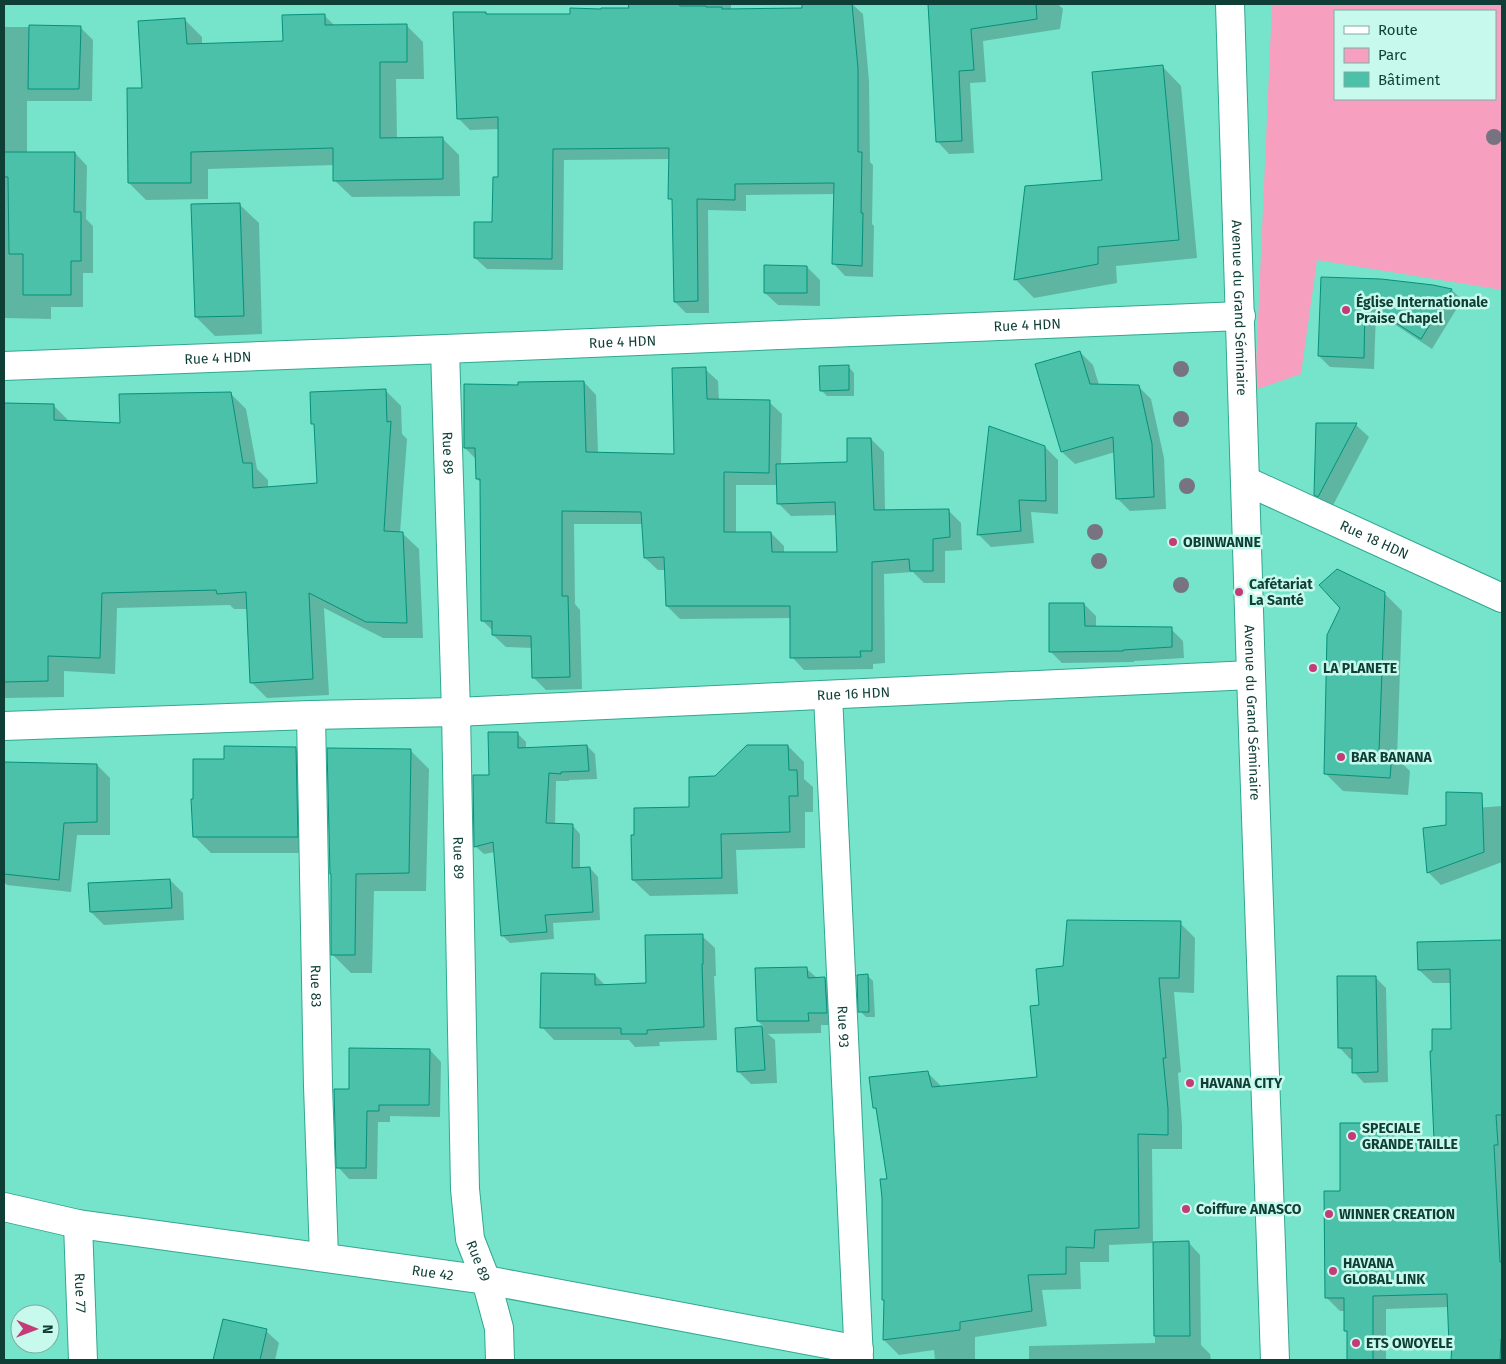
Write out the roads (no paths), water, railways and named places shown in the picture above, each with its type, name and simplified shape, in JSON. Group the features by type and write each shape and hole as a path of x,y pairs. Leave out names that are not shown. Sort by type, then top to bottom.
{"street":[{"name":"Avenue du Grand Séminaire","path":"1230,4 1275,1360"},
{"name":"Rue 4 HDN","path":"4,366 1241,316"},
{"name":"Rue 89","path":"445,349 456,712 465,1189 470,1240 486,1280 499,1328 500,1360"},
{"name":"Rue 18 HDN","path":"1246,480 1502,598"},
{"name":"Rue 16 HDN","path":"4,726 456,712 1251,674"},
{"name":"Rue 93","path":"828,695 859,1355"},
{"name":"Rue 83","path":"311,716 318,1077 324,1257"},
{"name":"Rue 42","path":"4,1207 78,1224 486,1280 859,1355"},
{"name":"Rue 77","path":"78,1224 83,1360"}],"place":[{"name":"Église Internationale Praise Chapel","path":"1346,310"},
{"name":"OBINWANNE","path":"1173,542"},
{"name":"Cafétariat La Santé","path":"1239,592"},
{"name":"LA PLANETE","path":"1313,668"},
{"name":"BAR BANANA","path":"1341,757"},
{"name":"HAVANA CITY","path":"1190,1083"},
{"name":"SPECIALE GRANDE TAILLE","path":"1352,1136"},
{"name":"Coiffure ANASCO","path":"1186,1209"},
{"name":"WINNER CREATION","path":"1329,1214"},
{"name":"HAVANA GLOBAL LINK","path":"1333,1271"},
{"name":"ETS OWOYELE","path":"1356,1343"}]}
